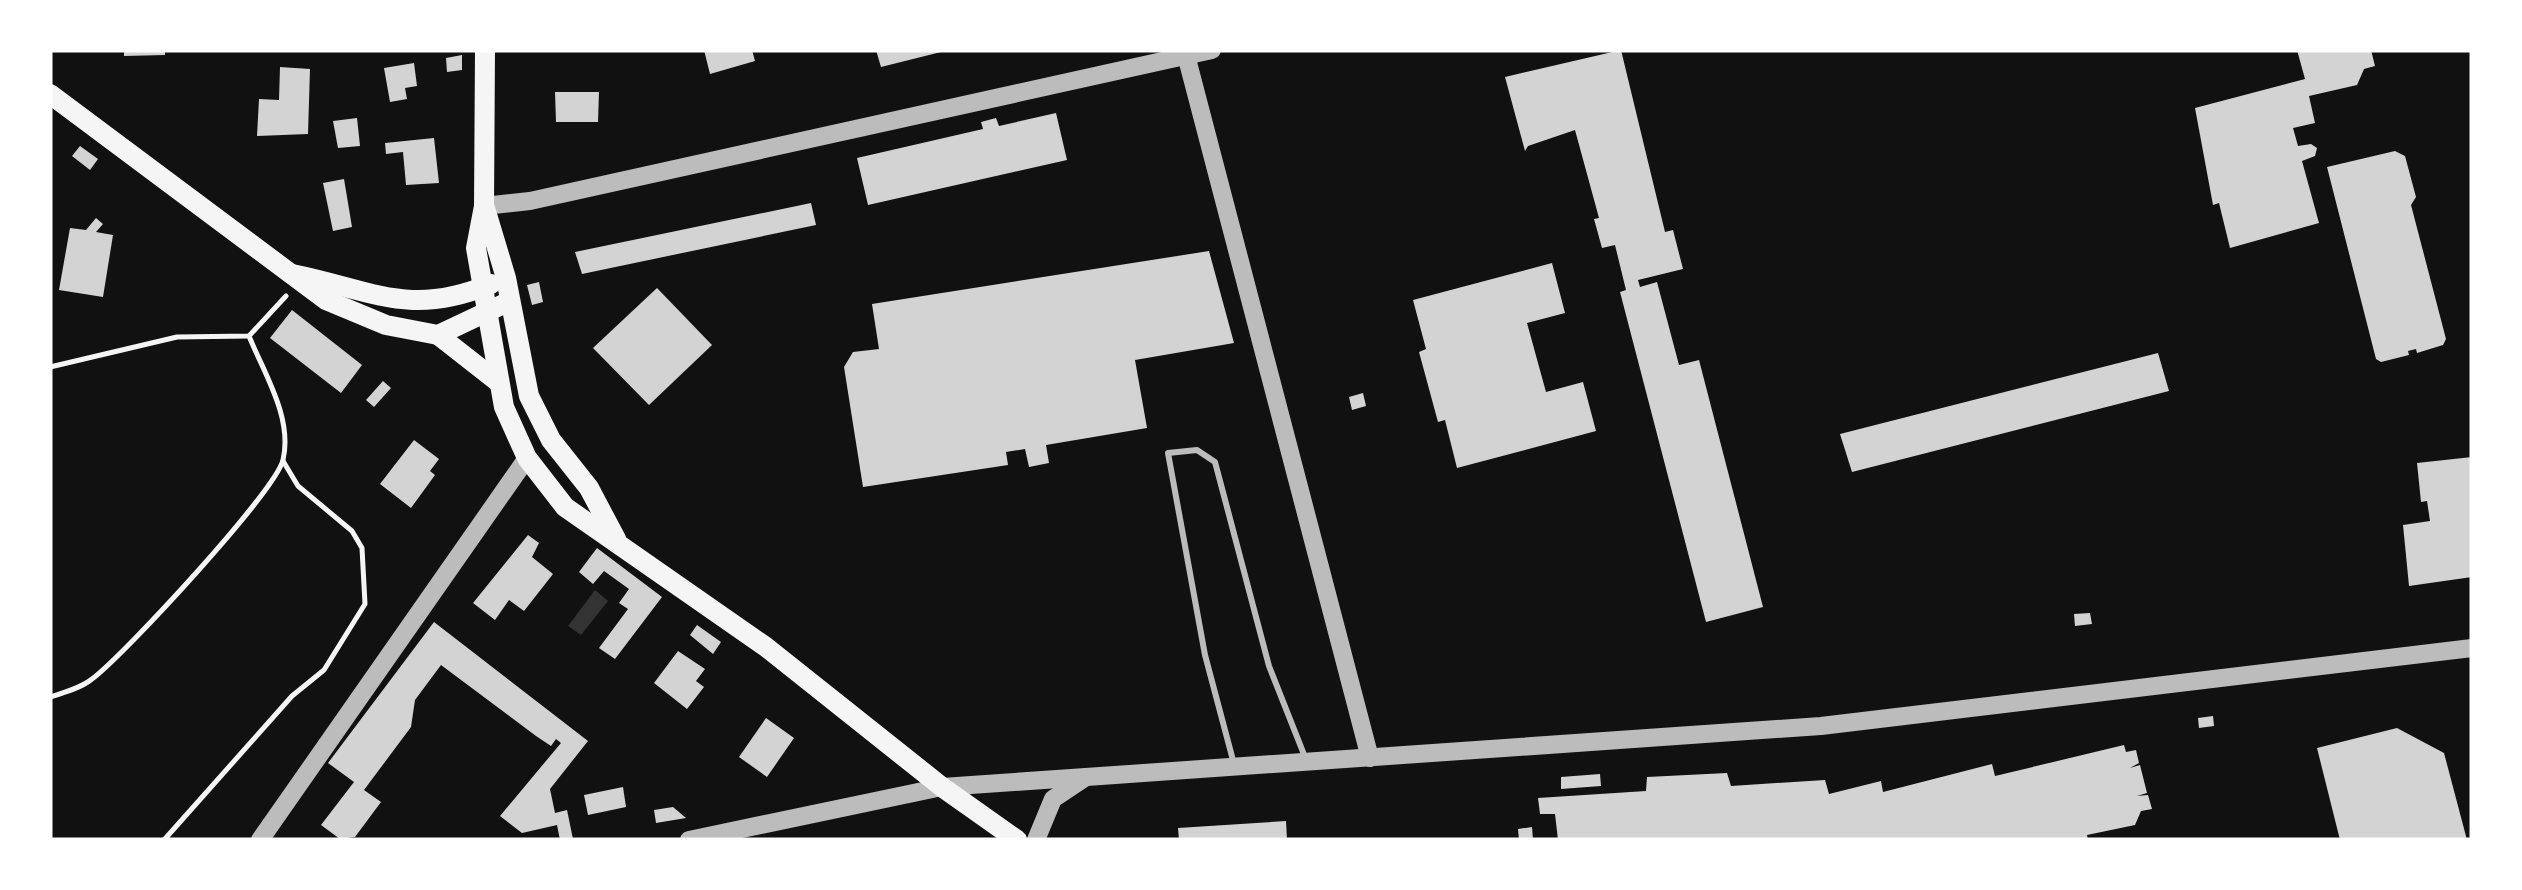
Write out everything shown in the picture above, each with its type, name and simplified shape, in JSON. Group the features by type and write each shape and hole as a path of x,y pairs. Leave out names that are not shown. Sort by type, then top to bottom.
{"main road":[{"path":"485,50 484,206 476,248 498,382 527,458 565,507 766,647 942,787 1017,840"},
{"path":"50,94 317,296 371,319 438,335 498,382"},
{"path":"484,206 506,278 530,396 551,440 589,488 620,546"},
{"path":"290,274 395,303 442,300 506,278"},
{"path":"438,335 510,301"}],"street":[{"path":"484,206 530,201 1212,50"},
{"path":"1186,55 1370,758"},
{"path":"260,840 527,458"},
{"path":"688,840 942,787 1821,726 2472,648"},
{"path":"1036,840 1053,799 1086,776"}],"lane":[{"path":"1235,768 1205,656 1168,453 1197,450 1215,462 1269,666 1307,762"}],"path":[{"path":"50,367 178,337 249,336 280,301"},
{"path":"164,840 292,696 324,670 365,604 362,548 352,531 298,486 283,460 282,414 249,336"},
{"path":"50,698 90,681 133,640 235,528 283,460"}],"shaded area":[{"path":"595,590 608,601 581,635 568,626"}],"building":[{"path":"124,50 165,50 165,55 124,56"},
{"path":"704,50 752,50 755,61 710,74"},
{"path":"876,50 945,50 945,51 881,67"},
{"path":"1621,50 1665,232 1673,230 1683,269 1638,280 1640,287 1657,282 1679,365 1699,360 1763,607 1706,622 1620,292 1626,290 1615,245 1602,248 1594,219 1599,218 1575,130 1528,146 1525,151 1505,77"},
{"path":"2297,50 2371,50 2375,66 2364,69 2357,85 2309,96 2315,123 2293,128 2298,146 2311,144 2317,148 2315,156 2302,161 2319,223 2230,248 2219,203 2213,205 2195,108 2305,79"},
{"path":"462,55 462,70 447,72 446,58"},
{"path":"414,63 417,86 405,88 407,99 390,102 384,68"},
{"path":"280,67 310,69 308,134 257,136 259,99 279,100"},
{"path":"555,92 599,92 598,122 556,122"},
{"path":"1056,113 1067,160 868,205 857,158 983,129 981,122 996,118 999,126"},
{"path":"357,118 360,146 338,148 333,121"},
{"path":"434,138 439,183 406,185 403,152 386,154 385,143"},
{"path":"80,146 98,159 90,170 72,156"},
{"path":"2395,151 2405,156 2416,197 2411,205 2446,339 2443,345 2417,353 2416,349 2408,351 2409,355 2381,362 2376,359 2327,167"},
{"path":"344,179 352,227 333,231 323,183"},
{"path":"811,203 816,225 582,274 575,252"},
{"path":"96,218 103,224 96,232 113,235 103,297 59,290 70,228 86,230"},
{"path":"1209,251 1234,343 1135,360 1147,428 1046,445 1049,463 1029,467 1025,449 1006,452 1008,465 863,487 844,367 853,352 879,349 872,304"},
{"path":"1552,263 1565,313 1527,323 1546,392 1583,382 1596,431 1457,468 1445,420 1438,422 1419,352 1426,349 1413,300"},
{"path":"539,282 543,302 532,305 527,285"},
{"path":"657,288 712,345 649,405 593,348"},
{"path":"292,310 362,365 341,393 270,338"},
{"path":"2158,353 2169,391 1852,472 1840,434"},
{"path":"383,381 391,388 374,407 366,400"},
{"path":"1363,393 1366,406 1352,410 1349,397"},
{"path":"414,440 439,459 430,471 435,475 411,508 380,484"},
{"path":"2472,457 2472,577 2409,586 2403,525 2430,521 2427,501 2421,502 2417,463"},
{"path":"528,535 539,543 532,557 553,574 524,611 509,600 495,620 473,603"},
{"path":"597,548 662,597 615,659 599,648 628,609 619,603 629,589 604,571 593,584 579,572"},
{"path":"2090,613 2092,624 2075,626 2074,614"},
{"path":"434,622 588,741 550,789 555,813 567,810 573,839 560,840 557,825 522,833 500,816 561,743 556,739 551,746 441,665 415,700 411,727 364,790 381,802 355,837 340,839 321,825 354,782 328,763"},
{"path":"697,625 721,642 713,654 690,635"},
{"path":"678,651 705,669 696,681 704,687 687,709 654,683"},
{"path":"2213,716 2214,726 2199,728 2198,718"},
{"path":"766,718 794,738 767,777 739,757"},
{"path":"2397,728 2444,753 2467,840 2340,840 2317,748"},
{"path":"2124,745 2126,752 2136,750 2139,763 2130,768 2140,765 2147,793 2137,796 2148,795 2152,809 2141,811 2135,825 2087,835 2088,840 1558,840 1555,814 1540,814 1538,798 1646,791 1647,777 1727,773 1731,786 1825,780 1829,794 1881,781 1883,792 1992,764 1995,776"},
{"path":"1600,774 1601,786 1561,789 1561,777"},
{"path":"623,787 626,807 588,815 584,795"},
{"path":"673,807 686,818 656,823 654,810"},
{"path":"1286,821 1287,840 1179,840 1178,828"},
{"path":"1532,827 1533,840 1519,840 1518,829"}]}
